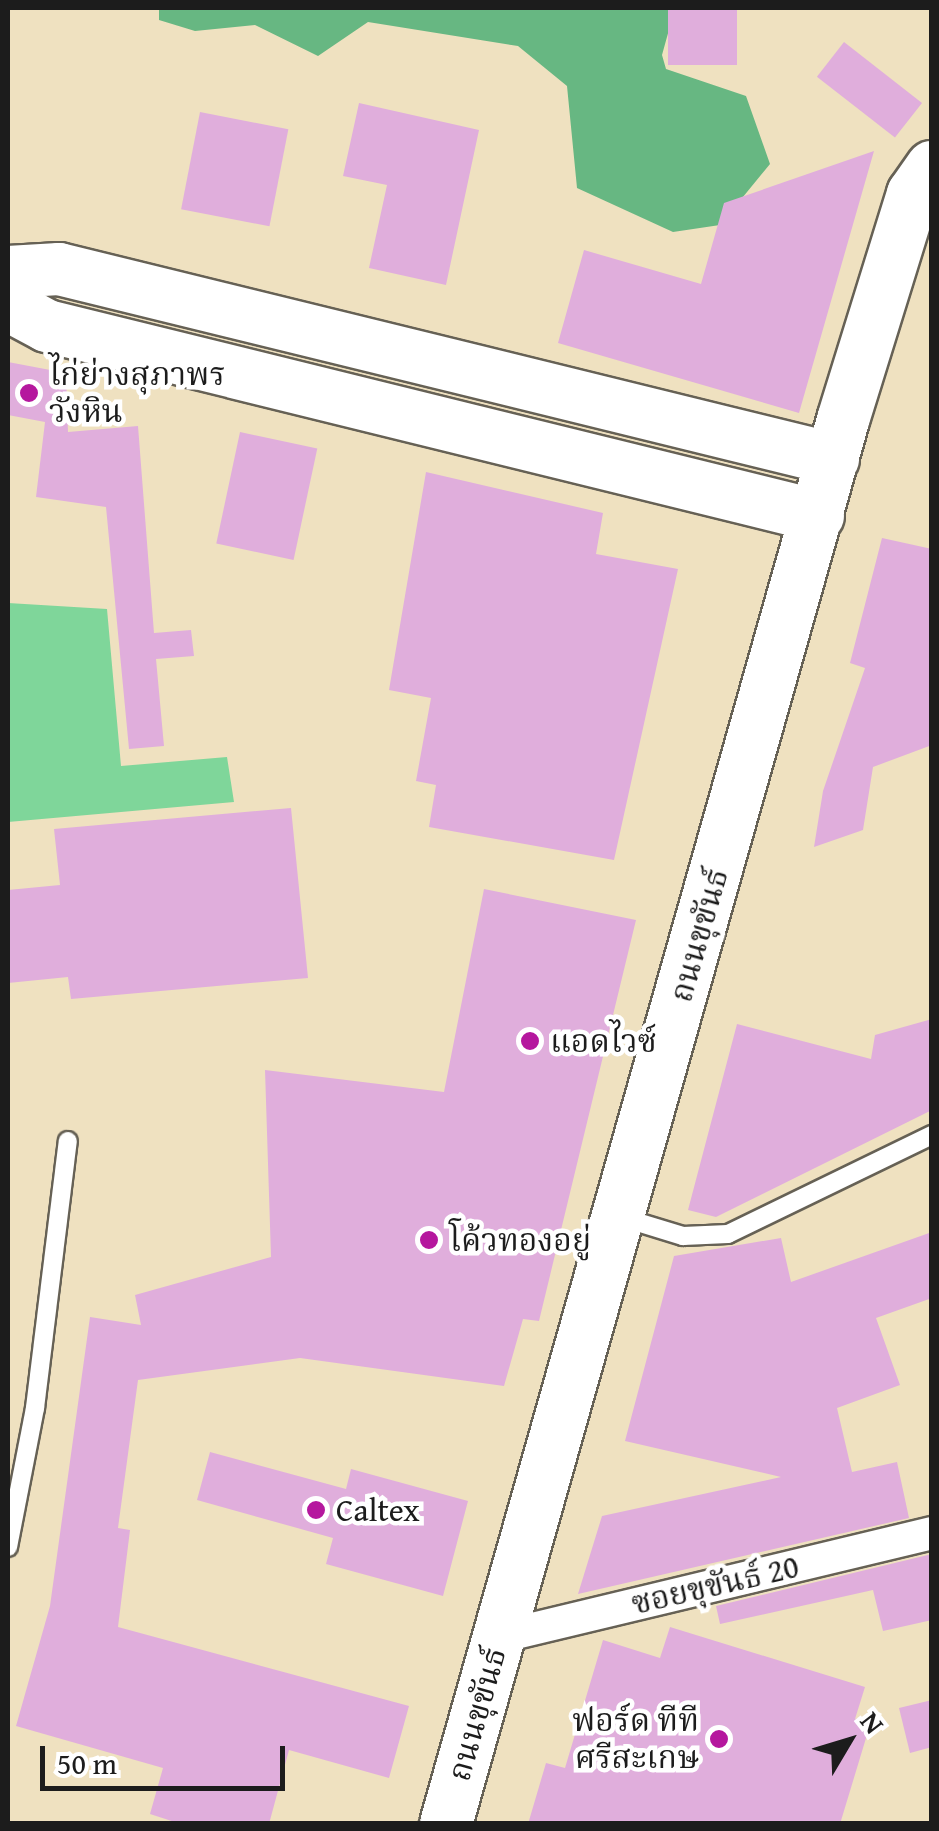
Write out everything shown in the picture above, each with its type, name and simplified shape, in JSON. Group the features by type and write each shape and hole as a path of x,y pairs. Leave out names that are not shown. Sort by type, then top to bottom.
{"main road":[{"name":"ถนนขุขันธ์","path":"446,1824 834,459 913,194 932,167"},
{"path":"8,272 58,269 834,459"},
{"path":"8,305 47,326 818,516"}],"street":[{"name":"ซอยขุขันธ์ 20","path":"499,1637 932,1533"}],"lane":[{"path":"619,1216 682,1236 728,1234 932,1134"},
{"path":"8,1547 35,1408 68,1141"}],"green space":[{"path":"159,8 675,8 662,55 666,69 746,96 770,164 720,225 673,232 577,188 567,86 518,46 368,22 318,56 255,25 195,31 159,20"},
{"path":"8,603 107,609 121,766 227,757 234,802 8,822"}],"building":[{"path":"668,8 737,8 737,65 668,65"},
{"path":"844,42 922,103 895,138 817,77"},
{"path":"359,103 479,130 446,285 369,268 387,185 343,176"},
{"path":"200,112 288,129 269,226 181,209"},
{"path":"874,151 799,413 558,343 584,250 701,284 724,203"},
{"path":"8,362 66,373 68,432 138,426 154,633 191,630 194,656 156,659 164,746 129,749 106,507 36,497 45,422 8,415"},
{"path":"240,432 317,448 294,560 216,544"},
{"path":"426,472 603,513 596,554 678,569 614,860 429,827 436,785 416,781 431,698 389,690"},
{"path":"882,538 932,549 932,745 873,767 863,830 814,847 823,791 865,668 850,663"},
{"path":"291,808 308,978 71,999 68,977 8,983 8,890 60,885 54,829"},
{"path":"484,889 636,920 539,1321 523,1319 504,1386 300,1358 138,1380 118,1528 130,1530 118,1627 409,1706 389,1778 289,1750 269,1824 181,1824 150,1814 163,1768 16,1726 50,1606 90,1317 141,1325 135,1295 271,1257 265,1070 444,1092"},
{"path":"932,1019 932,1110 716,1217 688,1210 737,1024 871,1059 875,1035"},
{"path":"932,1232 932,1298 876,1318 900,1385 837,1408 852,1472 897,1462 909,1518 578,1594 602,1516 781,1477 625,1441 674,1256 781,1238 791,1282"},
{"path":"210,1452 346,1489 351,1469 468,1501 443,1596 326,1564 333,1538 197,1500"},
{"path":"932,1554 932,1620 883,1631 873,1590 720,1624 716,1606"},
{"name":"ฟอร์ด ทีที ศรีสะเกษ","path":"670,1627 865,1687 855,1719 873,1715 840,1824 528,1824 546,1763 565,1768 603,1640 660,1658"},
{"path":"932,1700 932,1747 910,1753 899,1708"}],"place":[{"name":"ไก่ย่างสุภาพร วังหิน","path":"29,393"},
{"name":"แอดไวซ์","path":"530,1041"},
{"name":"โค้วทองอยู่","path":"429,1240"},
{"name":"Caltex","path":"316,1510"},
{"name":"ฟอร์ด ทีที ศรีสะเกษ","path":"719,1739"}]}
